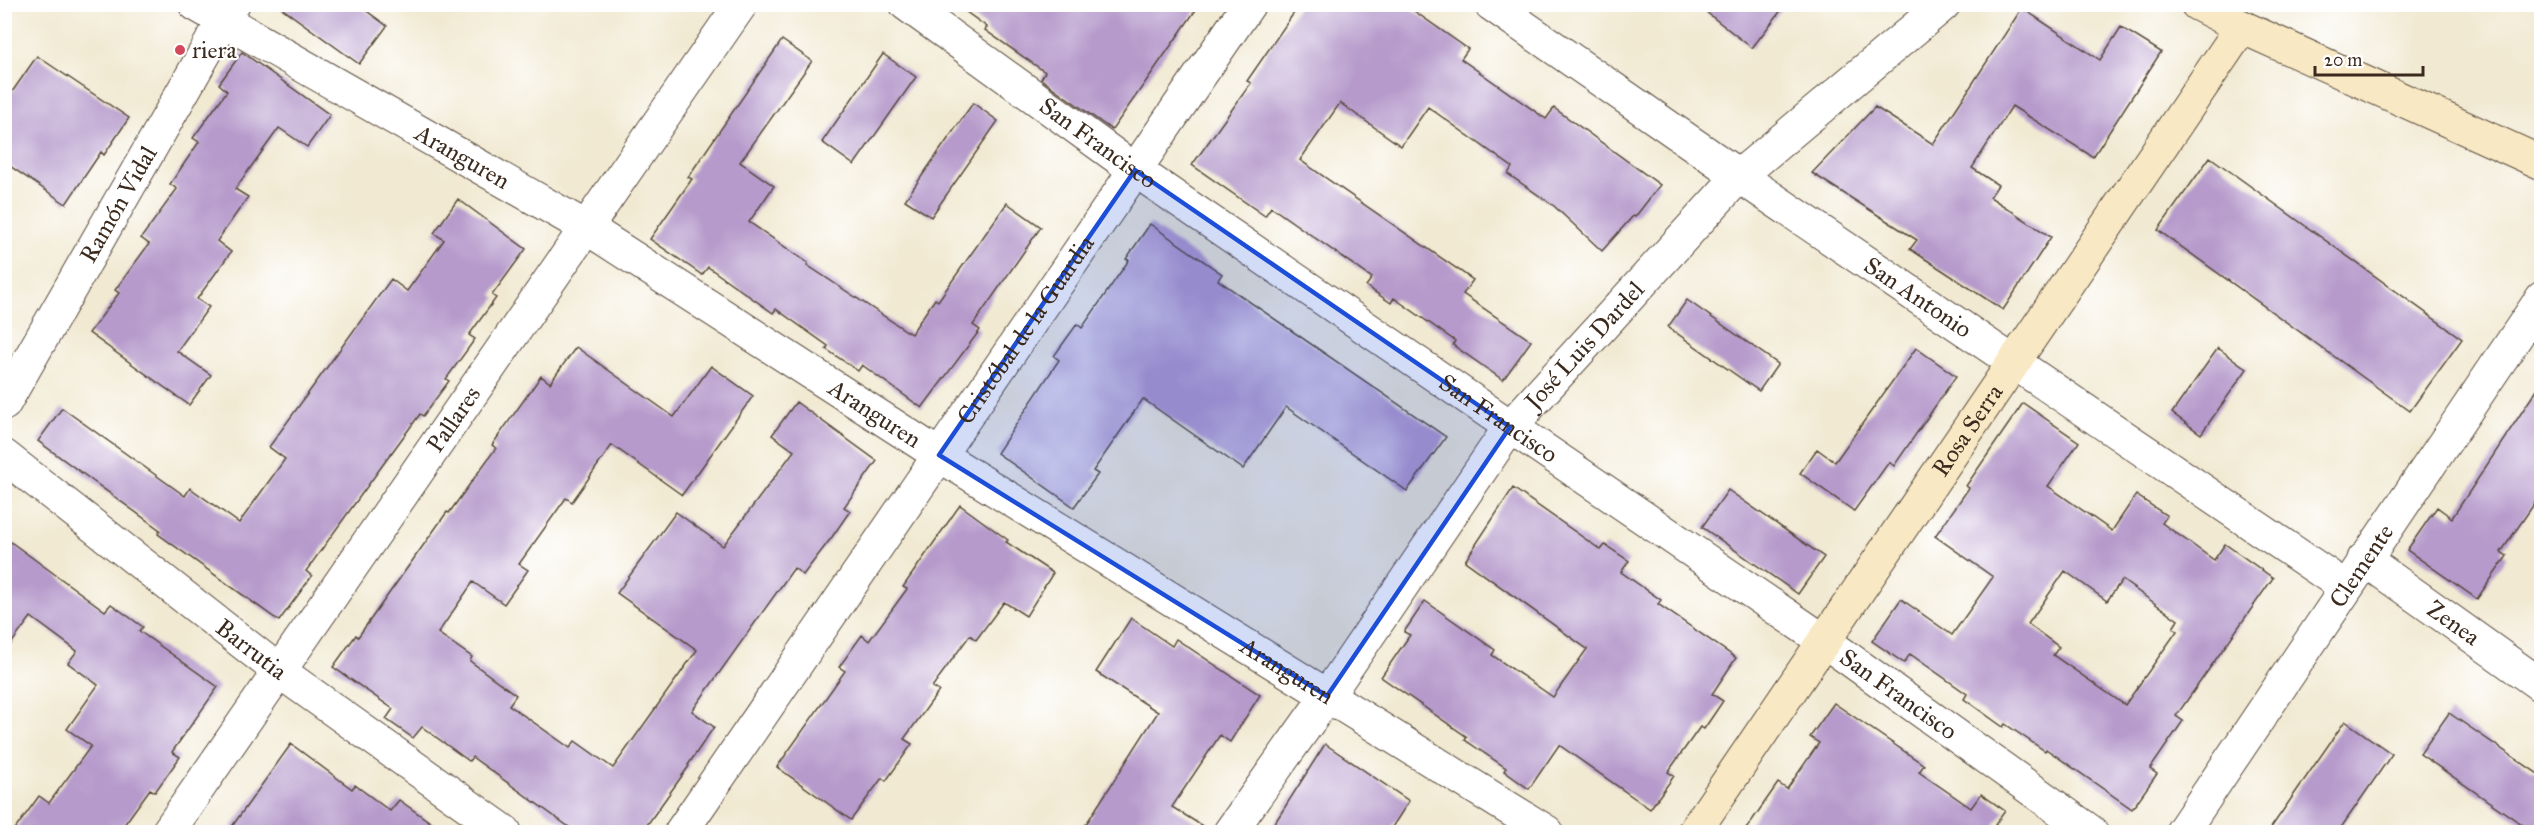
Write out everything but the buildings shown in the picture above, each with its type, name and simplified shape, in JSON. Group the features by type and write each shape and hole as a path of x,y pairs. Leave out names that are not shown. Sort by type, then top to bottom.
{"street":[{"name":"Aranguren","path":"195,4 228,13 587,228 939,455 1547,832"},
{"name":"Pallares","path":"168,832 741,4"},
{"name":"San Francisco","path":"906,4 1136,170 1824,641 2091,832"},
{"name":"Cristóbal de la Guardia","path":"681,832 1249,4"},
{"name":"San Antonio","path":"1491,4 1739,176 2345,587"},
{"name":"José Luis Dardel","path":"1230,832 1327,696 1510,427 1739,176 1944,4"},
{"path":"2197,4 2242,27 2541,164"},
{"name":"Ramón Vidal","path":"4,404 228,13"},
{"name":"Rosa Serra","path":"1694,832 2242,27"},
{"name":"Clemente","path":"2182,832 2541,298"},
{"name":"Barrutia","path":"4,456 279,671 505,832"},
{"name":"Zenea","path":"2364,560 2541,686"}],"highlighted area":[{"path":"1135,170 1510,427 1327,696 939,455"}],"place":[{"name":"riera","path":"180,50"}]}
